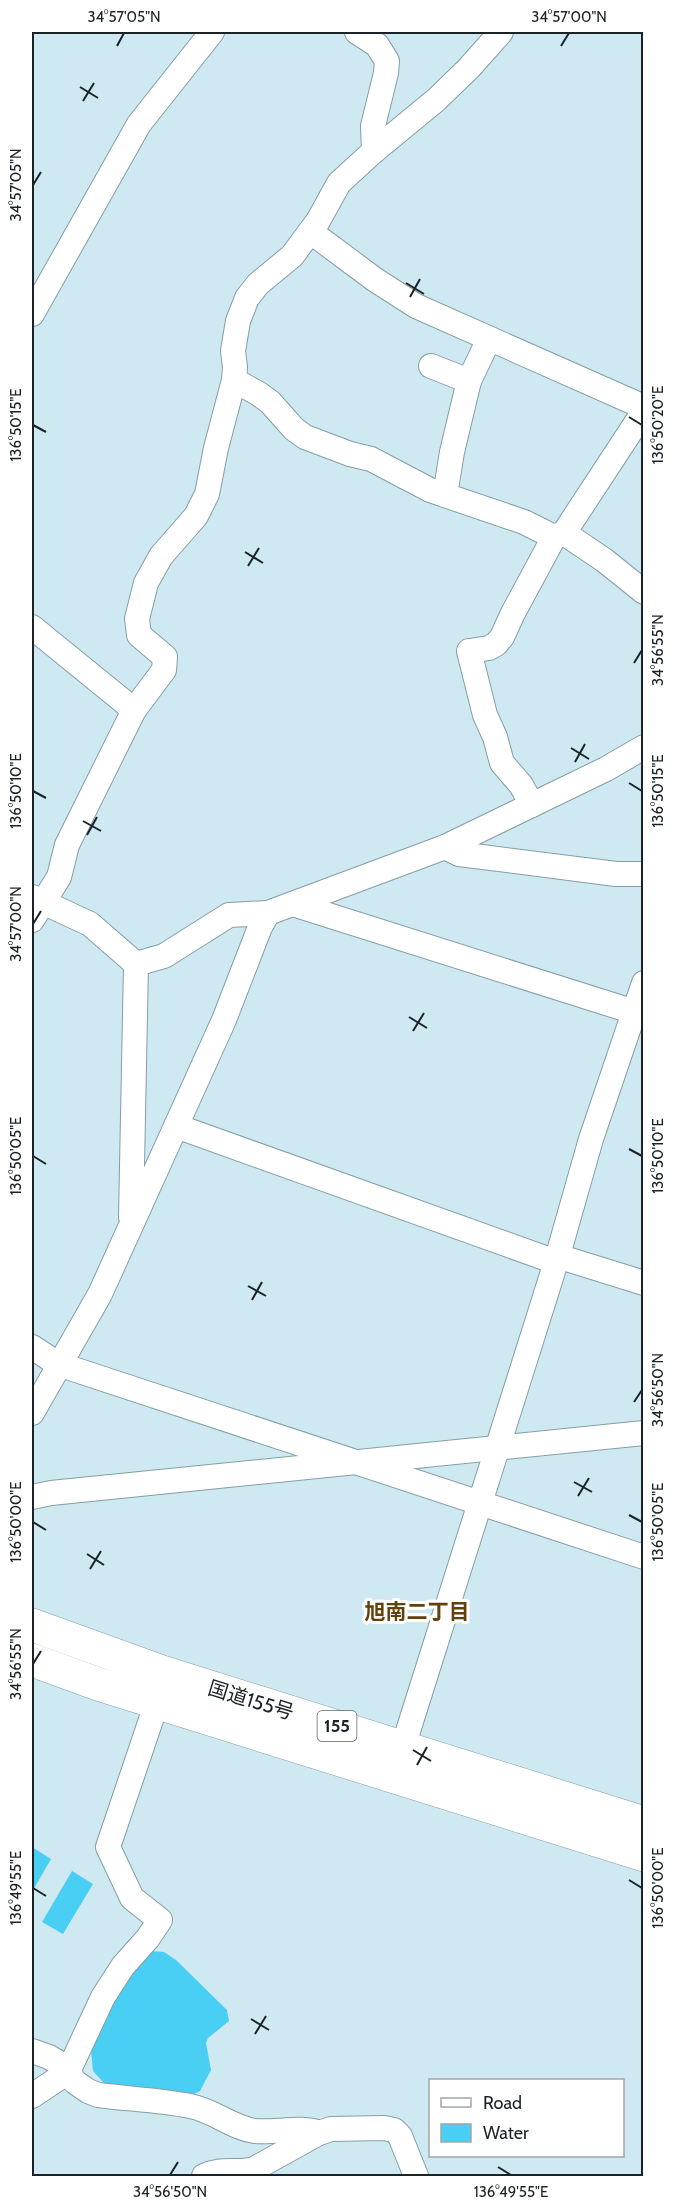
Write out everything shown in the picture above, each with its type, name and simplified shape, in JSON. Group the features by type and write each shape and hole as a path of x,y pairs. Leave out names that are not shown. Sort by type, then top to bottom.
{"highway":[{"name":"国道155号","path":"32,1625 162,1672 644,1823"},
{"name":"国道155号","path":"32,1660 157,1702 644,1855"}],"street":[{"path":"32,314 139,124 212,32"},
{"path":"357,32 377,45 387,61 373,126 374,151"},
{"path":"136,964 90,924 35,906 59,877 67,845 134,710 164,670 165,657 139,635 136,619 146,583 161,556 196,516 207,494 216,448 234,380 233,351 238,321 247,298 258,284 292,256 311,232 339,183 435,100 469,68 501,32"},
{"path":"311,232 374,279 416,306 644,409 559,535 513,613 502,637 489,648 470,651 486,715 502,762 521,784 532,805"},
{"path":"445,495 452,452 469,381 489,339"},
{"path":"431,366 469,381"},
{"path":"234,380 259,393 294,429 305,437 350,454 371,459 430,490 559,535 604,560 644,592"},
{"path":"33,632 134,710"},
{"path":"136,964 164,956 229,915 268,913 445,847 606,769 644,747"},
{"path":"445,847 459,854 616,874 644,874"},
{"path":"293,904 639,1014"},
{"path":"32,1413 100,1294 224,1020 260,927 268,913"},
{"path":"130,1228 136,964"},
{"path":"403,1747 557,1259 591,1139 639,1014 644,983"},
{"path":"176,1126 557,1259 644,1283"},
{"path":"32,1347 58,1364 644,1557"},
{"path":"32,1497 51,1493 349,1461 644,1433"},
{"path":"32,2096 68,2072 103,1997 123,1966 148,1938 160,1920 132,1898 108,1847 157,1702"},
{"path":"32,2051 49,2057 64,2067 75,2082 98,2095 192,2106 254,2131 293,2132 309,2129 319,2133"},
{"path":"204,2176 215,2171 243,2172 254,2169 319,2133 331,2129 384,2128 394,2130 400,2136 416,2176"}],"water":[{"path":"32,1847 51,1859 32,1892"},
{"path":"72,1871 93,1884 63,1934 42,1922"},
{"path":"150,1951 164,1952 176,1960 227,2010 229,2021 208,2038 206,2043 211,2070 200,2091 194,2094 154,2088 116,2087 104,2083 93,2071 91,2050 104,2013 133,1963"}],"district":[{"name":"旭南二丁目","path":"417,1611"}]}
